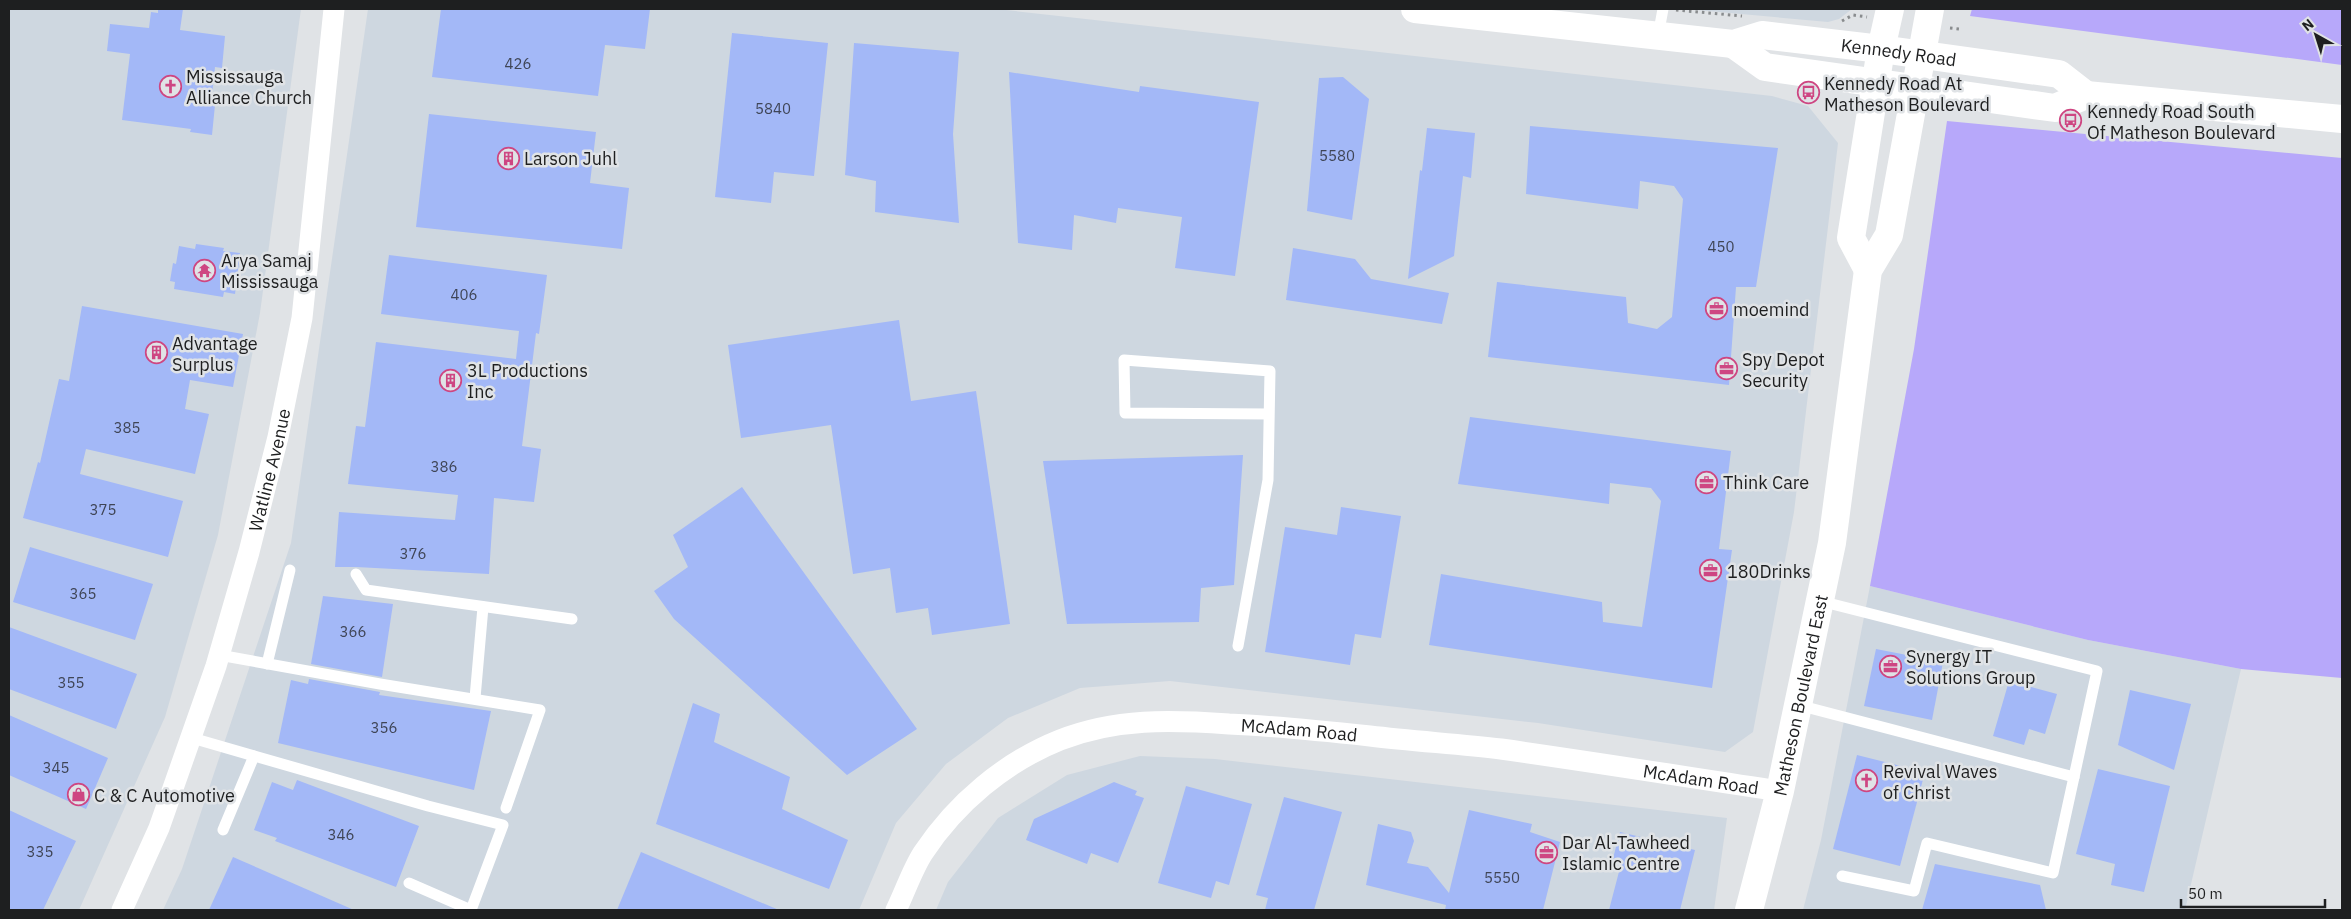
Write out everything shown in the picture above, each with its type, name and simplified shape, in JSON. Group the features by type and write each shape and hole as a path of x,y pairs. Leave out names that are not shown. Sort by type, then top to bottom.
{"main road":[{"name":"Kennedy Road","path":"1414,9 1733,44 1762,35 1922,54 2059,74 2086,95"},
{"path":"1868,270 1851,238 1881,49 1890,9"},
{"name":"Matheson Boulevard East","path":"1750,910 1780,791 1832,542 1868,270 1889,235 1930,9"},
{"name":"Kennedy Road","path":"1733,44 1765,67 2055,108 2086,95 2342,119"}],"street":[{"name":"Watline Avenue","path":"122,910 159,828 192,738 219,656 249,552 276,446 302,318 334,9"},
{"name":"McAdam Road","path":"896,910 922,855 943,825 968,798 996,775 1027,756 1060,740 1095,729 1131,722 1167,720 1279,726 1499,749 1780,791"}],"lane":[{"path":"1658,36 1663,9"},
{"path":"1238,646 1268,480 1270,414 1270,371 1124,360 1125,413 1270,414"},
{"path":"267,664 290,570"},
{"path":"356,574 366,590 483,608 572,619"},
{"path":"1820,601 2097,670 2053,873 1927,843 1914,891 1842,876"},
{"path":"475,698 483,608"},
{"path":"219,656 540,710 506,808"},
{"path":"1798,705 2074,777"},
{"path":"192,738 428,806 503,825 471,910 409,883"},
{"path":"223,830 254,756"}],"shaded area":[{"path":"9,9 301,9 260,313 218,535 165,717 79,910 9,910"},
{"path":"368,9 997,9 1772,96 1808,106 1838,143 1794,512 1753,732 1725,752 1538,723 1170,681 1080,688 1008,718 946,764 896,823 859,910 163,910 182,869 291,543"},
{"path":"1686,9 1852,9 1839,19 1828,22"},
{"path":"1972,9 2342,9 2342,65 1970,16"},
{"path":"1947,121 2342,158 2342,678 2241,669 2088,640 1870,586 1914,349"},
{"path":"1870,586 2088,640 2241,669 2185,910 1803,910 1821,840"},
{"path":"1140,756 1215,759 1727,818 1714,910 936,910 948,882 998,818 1067,775"}],"building":[{"name":"Mississauga Alliance Church","path":"158,9 183,9 180,30 225,36 222,68 215,67 211,104 215,105 212,135 190,132 191,129 122,120 130,54 107,51 110,24 149,28 151,12 158,13"},
{"path":"441,9 650,9 645,49 605,45 598,96 432,77"},
{"path":"732,33 828,43 814,176 774,172 771,203 715,197"},
{"path":"854,43 959,52 953,134 959,223 875,212 876,181 845,175"},
{"path":"1009,72 1139,92 1140,86 1259,102 1235,276 1175,268 1182,217 1118,208 1116,223 1074,215 1072,250 1018,243"},
{"path":"1343,77 1369,99 1352,220 1307,211 1319,78"},
{"name":"Larson Juhl","path":"429,114 596,132 590,183 629,188 622,249 416,227"},
{"path":"1530,126 1778,148 1756,287 1736,287 1729,385 1488,357 1497,282 1626,297 1628,323 1657,329 1672,317 1683,199 1674,186 1640,181 1638,209 1526,194"},
{"path":"1427,128 1475,133 1471,178 1463,176 1454,256 1408,279 1420,170 1422,171"},
{"name":"Arya Samaj Mississauga","path":"196,244 224,248 223,251 240,253 235,294 224,292 223,297 174,289 175,282 170,281 173,263 176,264 179,246 195,249"},
{"path":"1293,248 1355,259 1371,279 1449,293 1442,324 1286,300"},
{"path":"389,255 547,275 539,334 536,333 522,446 541,449 534,502 494,498 489,574 335,567 339,512 455,520 458,495 348,484 356,426 365,427 376,342 516,359 519,331 381,314"},
{"path":"82,306 243,334 233,387 190,380 185,409 209,414 195,474 86,449 80,474 183,501 168,557 23,518 38,462 40,463 59,379 69,381"},
{"path":"899,320 911,401 976,391 1010,624 932,635 928,608 896,613 890,568 853,574 831,425 741,438 728,345"},
{"path":"1470,417 1731,451 1719,549 1732,550 1712,688 1429,645 1441,574 1602,602 1603,622 1642,627 1661,501 1651,488 1610,483 1609,504 1458,484"},
{"path":"1243,455 1234,585 1201,588 1199,622 1067,624 1043,461"},
{"path":"742,487 917,729 847,775 674,619 654,591 688,567 673,535"},
{"path":"1341,507 1401,516 1381,638 1355,634 1350,665 1265,652 1285,527 1337,535"},
{"path":"30,547 153,584 135,640 13,602"},
{"path":"323,596 393,604 382,677 311,664"},
{"path":"9,627 137,674 116,729 9,689"},
{"path":"1876,649 1943,662 1932,720 1864,706"},
{"path":"309,679 380,692 379,695 491,711 474,790 278,743 291,680 308,684"},
{"path":"2009,681 2057,694 2045,734 2029,729 2024,745 1993,736"},
{"path":"2130,690 2191,704 2174,770 2118,745"},
{"path":"693,703 720,714 714,742 790,777 782,809 848,840 829,889 656,824"},
{"path":"9,715 108,758 86,809 9,775"},
{"path":"1857,755 1925,772 1900,866 1833,849"},
{"path":"2098,769 2170,786 2144,892 2111,885 2115,864 2076,854"},
{"path":"297,780 419,826 396,887 275,841 277,838 254,830 272,782 293,790"},
{"path":"1114,782 1137,791 1135,795 1144,798 1118,863 1091,853 1087,864 1026,840 1034,819"},
{"path":"1186,786 1252,804 1229,885 1216,881 1211,898 1158,883"},
{"path":"1284,797 1342,812 1314,910 1265,910 1268,898 1256,895"},
{"path":"9,810 76,841 43,910 9,910"},
{"path":"1469,810 1532,824 1530,832 1560,842 1543,910 1445,910 1446,905 1366,885 1378,824 1411,832 1414,841 1407,863 1428,867 1449,893"},
{"path":"1620,832 1695,850 1680,910 1609,910 1621,864 1612,862"},
{"path":"641,852 779,910 617,910"},
{"path":"233,857 354,910 209,910"},
{"path":"1935,864 2040,885 2046,910 1922,910"}],"place":[{"name":"Mississauga Alliance Church","path":"170,86"},
{"name":"Kennedy Road At Matheson Boulevard","path":"1808,93"},
{"name":"Kennedy Road South Of Matheson Boulevard","path":"2071,121"},
{"name":"Larson Juhl","path":"508,158"},
{"name":"Arya Samaj Mississauga","path":"205,270"},
{"name":"moemind","path":"1717,309"},
{"name":"Advantage Surplus","path":"156,353"},
{"name":"Spy Depot Security","path":"1726,369"},
{"name":"3L Productions Inc","path":"451,380"},
{"name":"Think Care","path":"1707,482"},
{"name":"180Drinks","path":"1711,571"},
{"name":"Synergy IT Solutions Group","path":"1890,666"},
{"name":"Revival Waves of Christ","path":"1867,781"},
{"name":"C & C Automotive","path":"78,795"},
{"name":"Dar Al-Tawheed Islamic Centre","path":"1546,852"}]}
